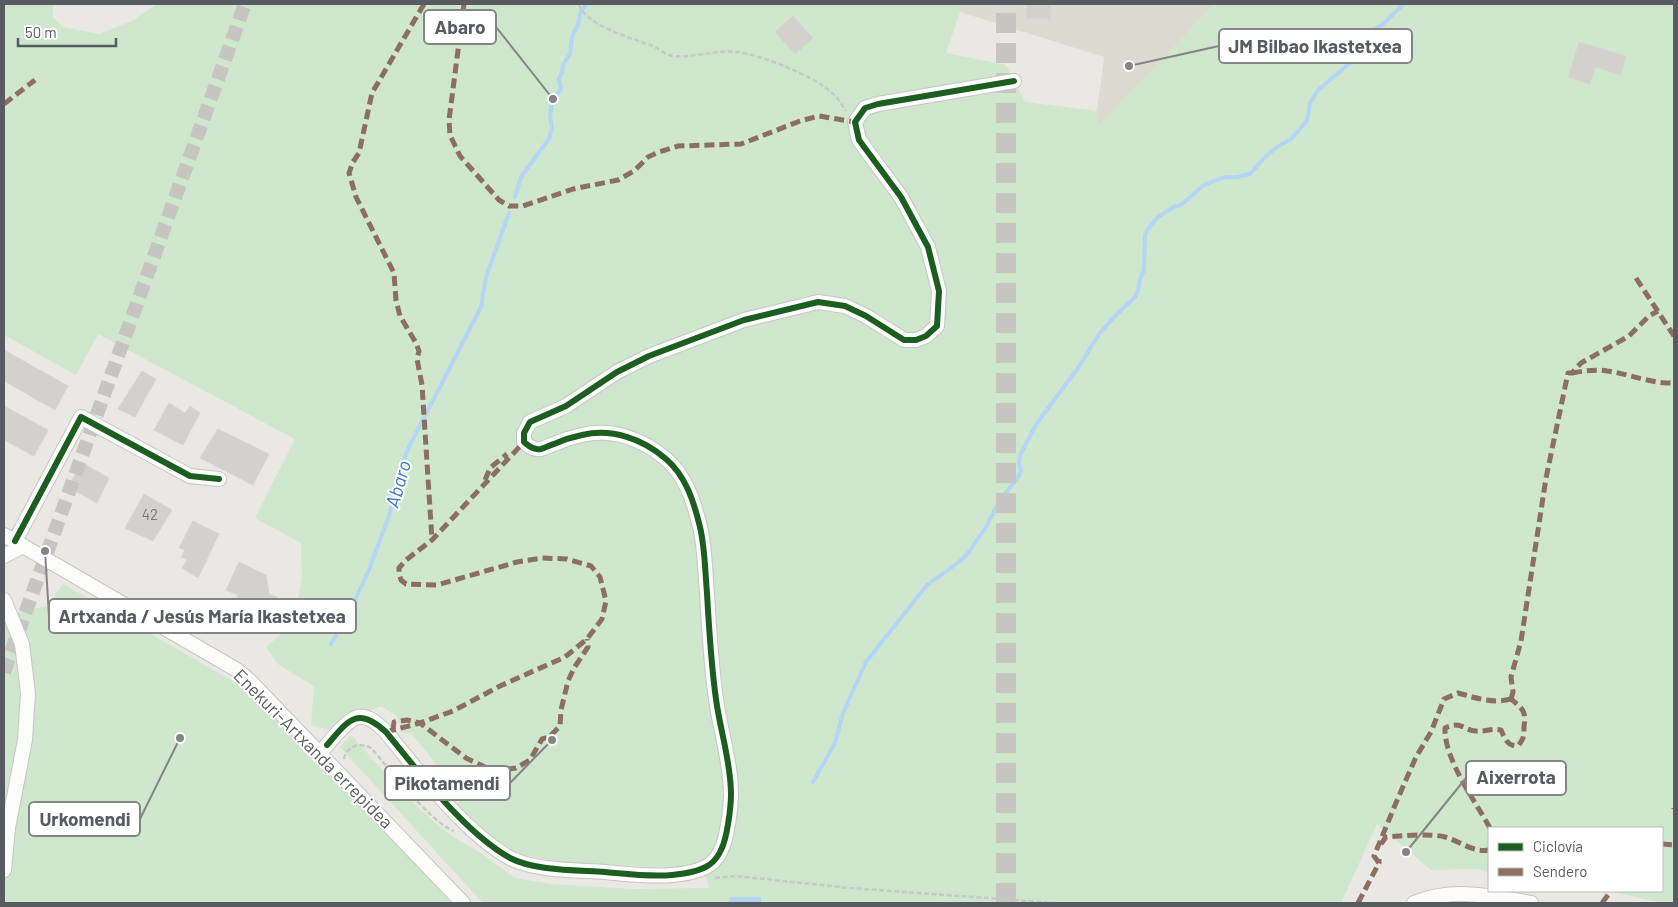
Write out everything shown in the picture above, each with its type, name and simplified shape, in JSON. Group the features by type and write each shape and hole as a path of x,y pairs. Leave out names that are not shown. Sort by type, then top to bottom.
{"street":[{"path":"855,122 865,108 878,104 1014,80"},
{"name":"Enekuri-Artxanda errepidea","path":"324,749 342,728 357,717 375,722 386,732 457,815 486,841 511,858 530,865 645,876 673,875 699,869 709,865 715,859 722,849 728,824 731,796 730,776 716,701 704,555 700,528 691,496 680,474 667,460 638,440 600,432 582,435 542,449 533,449 524,442 524,433 530,422 566,406 617,372 649,356 744,320 818,302 844,306 866,316 904,340 916,340 926,336 937,326 940,291 928,247 900,197 859,140 855,122"},
{"path":"4,556 81,417 190,476 219,479"},
{"name":"Enekuri-Artxanda errepidea","path":"14,541 238,670 324,749 463,903"},
{"path":"4,600 22,644 28,693 24,740 8,828 4,870"},
{"path":"1414,903 1426,898 1454,893 1489,896 1531,903"}],"path":[{"path":"578,4 580,9 598,23 622,35 654,46 672,56 709,52 738,52 770,60 809,78 832,92 855,122"}],"shaded area":[{"path":"960,4 1215,4 1097,128 1097,111 1104,57 960,12"}],"green space":[{"path":"4,4 53,4 53,17 62,27 99,34 132,21 157,4 960,4 960,12 946,53 1006,65 1025,102 1097,111 1098,127 1215,4 1674,4 1674,903 1663,903 1614,892 1663,892 1663,827 1488,827 1488,872 1477,869 1431,870 1377,824 1341,903 483,903 340,747 351,735 403,793 433,821 515,878 550,884 632,889 709,888 702,860 682,868 566,863 516,854 495,843 456,806 463,797 412,734 402,732 397,716 381,706 368,712 353,711 333,731 311,725 314,686 279,665 266,647 294,623 302,578 301,543 255,518 295,439 98,334 76,375 4,335"},
{"path":"63,584 245,688 452,903 4,903 4,616 47,606"}],"water":[{"path":"730,897 761,897 761,903 728,903"}],"building":[{"path":"1027,4 1051,4 1050,19 1026,18"},
{"path":"793,16 813,38 795,54 775,32"},
{"path":"1579,42 1626,56 1621,75 1595,67 1590,84 1568,77"},
{"path":"4,350 68,386 55,410 4,381"},
{"path":"142,371 156,379 135,417 118,409"},
{"path":"169,403 185,413 190,406 200,413 183,445 154,430"},
{"path":"4,406 48,430 34,456 4,440"},
{"path":"218,429 269,454 253,485 200,458"},
{"path":"82,463 109,478 97,503 68,487"},
{"path":"144,494 172,510 153,541 125,528"},
{"path":"193,521 219,534 198,578 182,568 187,560 181,557 185,550 179,548"},
{"path":"239,562 266,575 269,594 277,597 272,607 261,604 252,619 240,614 243,604 235,600 238,595 226,590"}],"waterway":[{"name":"Abaro","path":"515,197 521,177 549,139 552,128 550,115 553,99 561,89 559,79 563,65 570,54 572,37 578,25 581,11 587,4"},
{"path":"813,782 835,743 843,713 866,662 927,585 959,562 969,552 986,527 1000,500 1019,476 1021,471 1020,455 1037,423 1078,368 1099,334 1135,297 1144,270 1145,235 1148,229 1158,217 1181,205 1204,185 1225,177 1250,174 1267,155 1291,139 1307,121 1310,103 1318,90 1350,63 1361,48 1367,34 1382,25 1404,4"},
{"name":"Abaro","path":"331,644 348,615 368,572 389,516 406,453 481,307 486,277 509,213"}],"tunnel":[{"path":"4,672 245,4"},
{"path":"1006,4 1006,903"}],"marked path":[{"path":"424,4 372,93 359,153 349,173 356,197 394,273 396,300 400,316 419,351 417,359 422,385 432,540"},
{"path":"464,4 449,120 450,135 460,156 499,200 509,206 523,206 573,189 618,180 634,171 648,157 678,146 741,144 800,121 819,116 855,122"},
{"path":"4,104 35,80"},
{"path":"1636,278 1674,336"},
{"path":"1511,699 1513,692 1511,677 1521,641 1546,478 1568,373 1572,373 1581,363 1629,336 1649,316 1658,311"},
{"path":"1572,373 1603,370 1657,382 1674,383"},
{"path":"386,732 420,723 453,711 500,686 565,657 587,639 602,619 606,601 600,577 591,566 567,559 542,558 517,562 437,585 406,584 401,580 399,568 406,560 432,540 524,442"},
{"path":"485,480 490,468 507,454"},
{"path":"393,730 394,722 407,720 420,723 466,758 487,768 500,770 516,768 530,760 542,739 549,737 560,726 561,710 568,681 588,647 587,639"},
{"path":"1379,863 1374,856 1416,757 1431,732 1444,699 1458,693 1491,701 1511,699"},
{"path":"1489,827 1455,766 1446,740 1445,728 1459,725 1472,731 1501,730 1509,743 1518,746 1524,735 1524,714 1521,708 1511,699"},
{"path":"1381,844 1386,837 1432,835 1445,837 1477,850 1488,850"},
{"path":"1663,844 1674,845"},
{"path":"1358,903 1379,863 1379,859"},
{"path":"1602,903 1610,892"}],"cycle path":[{"path":"327,745 347,723 354,719 368,719 386,732 443,800 476,833 493,847 520,862 543,868 655,876 691,872 713,862 721,850 727,831 731,782 714,686 702,535 692,499 679,473 666,459 647,446 627,437 616,434 593,433 561,441 543,449 536,449 524,442 524,433 530,422 566,406 617,372 649,356 744,320 818,302 845,306 866,316 904,340 916,340 926,336 937,326 939,291 928,247 901,197 859,140 855,122 865,108 878,104 1014,81"},
{"path":"15,541 81,417 190,476 219,479"}],"place":[{"name":"JM Bilbao Ikastetxea","path":"1129,66"},
{"name":"Abaro","path":"553,99"},
{"name":"Artxanda / Jesús María Ikastetxea","path":"45,551"},
{"name":"Urkomendi","path":"180,738"},
{"name":"Pikotamendi","path":"552,740"},
{"name":"Aixerrota","path":"1406,852"}]}
